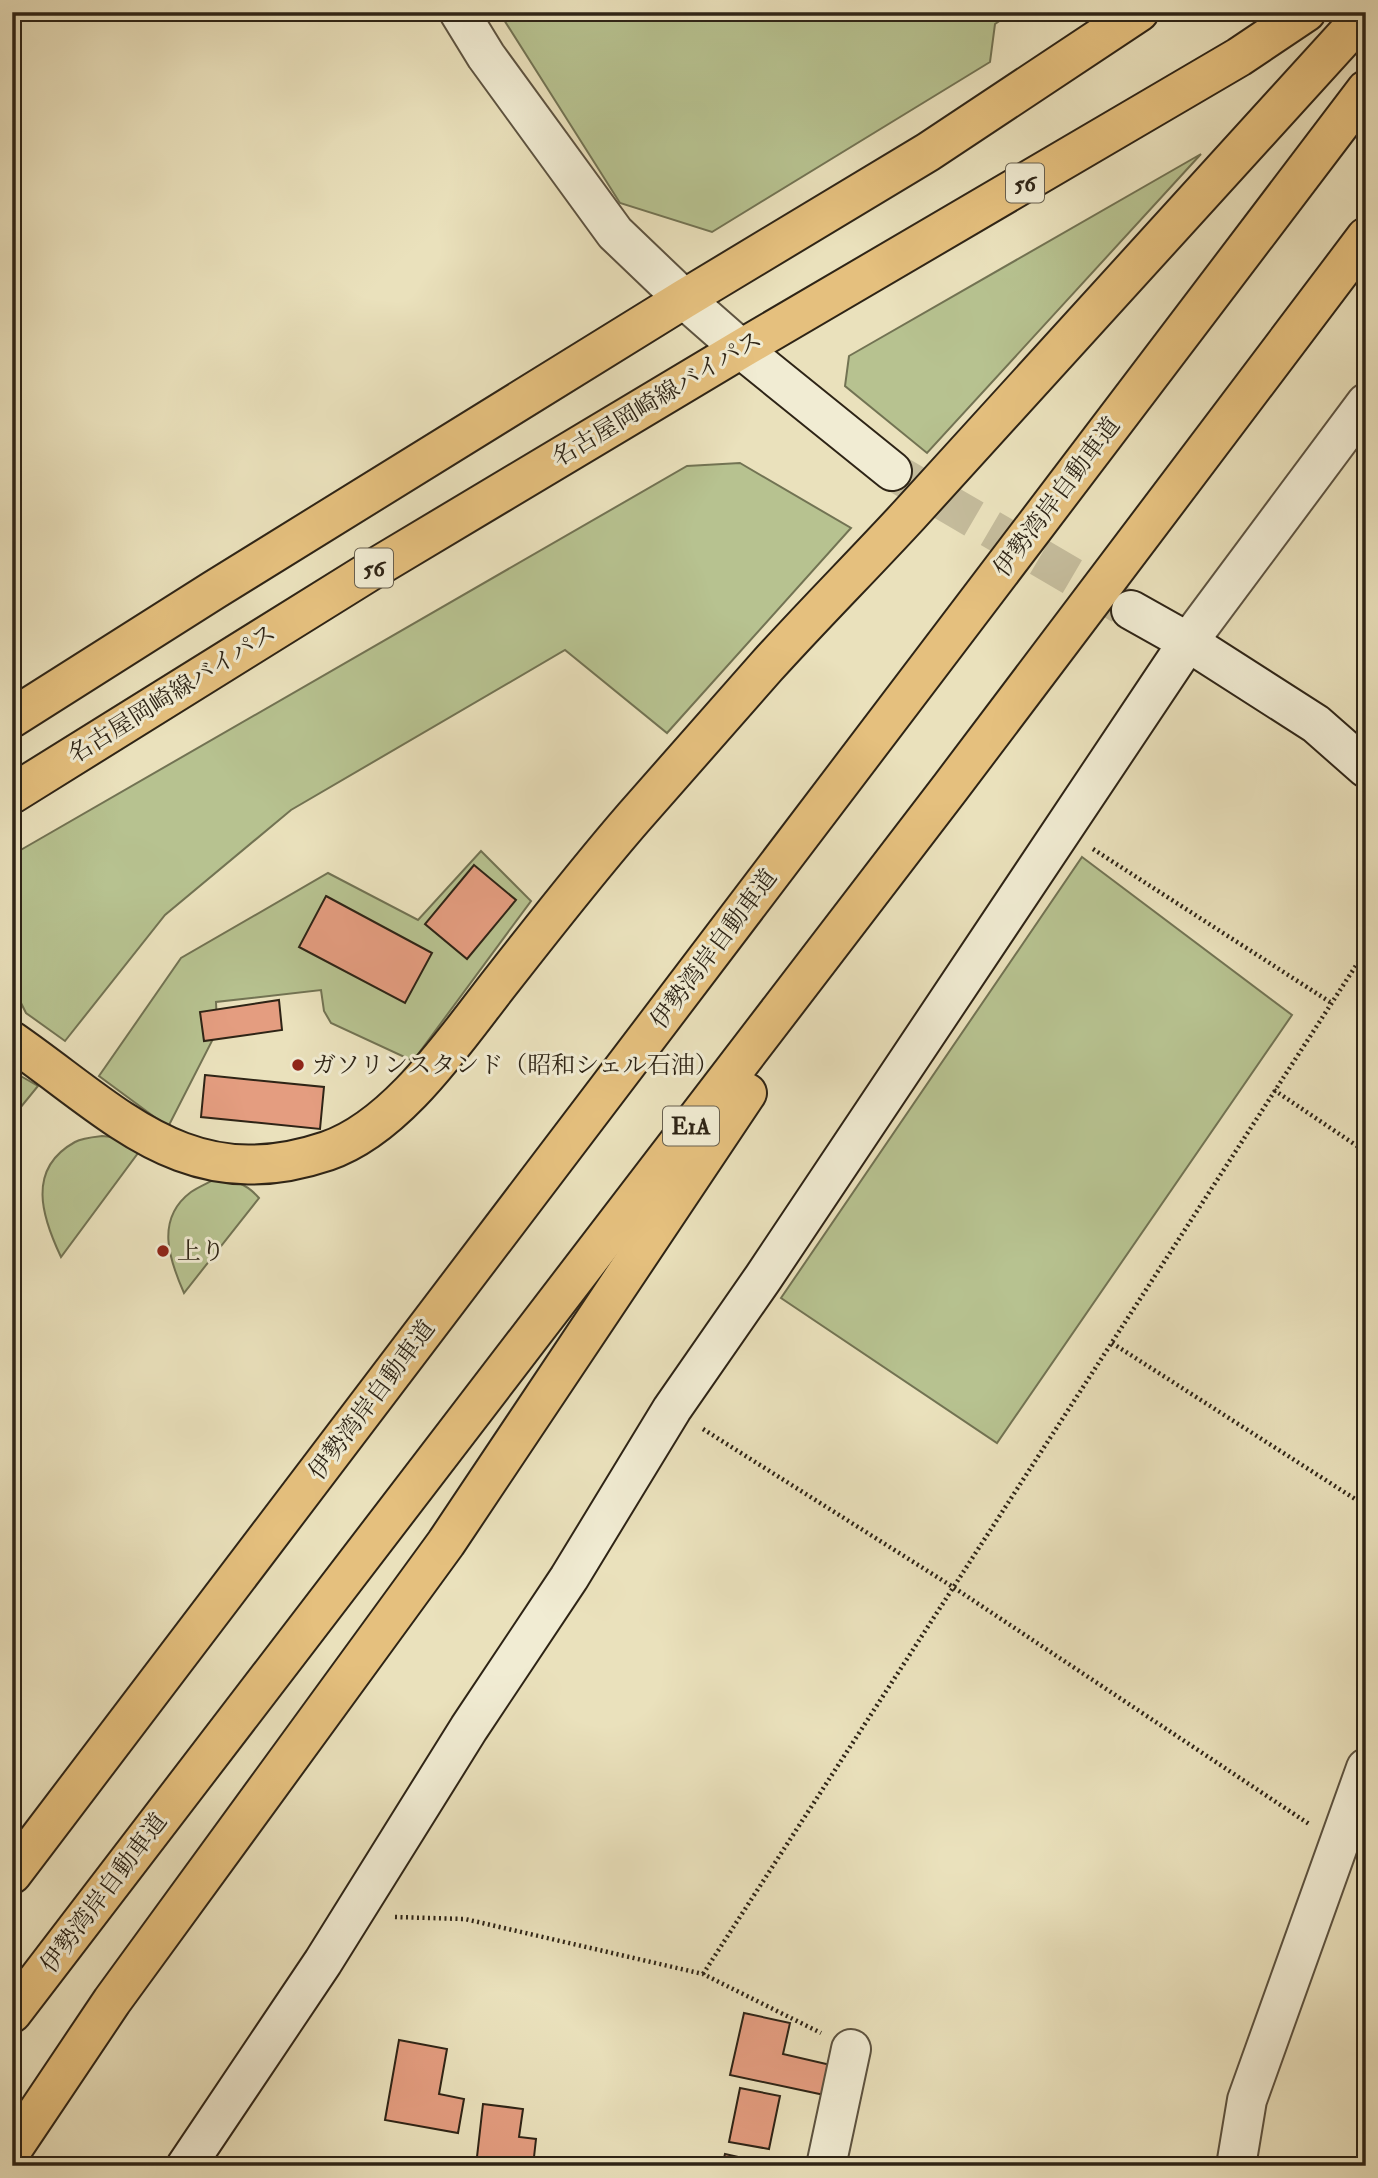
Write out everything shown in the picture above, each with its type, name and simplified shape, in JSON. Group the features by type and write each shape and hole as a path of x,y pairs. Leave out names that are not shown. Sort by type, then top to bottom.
{"main road":[{"path":"12,718 684,299 928,152 1139,12"},
{"name":"名古屋岡崎線バイパス","path":"12,794 374,568 741,349 1240,57 1306,12"},
{"path":"12,1041 153,1140 181,1154 210,1162 240,1166 298,1159 331,1150 359,1136 390,1115 447,1050 600,857 733,705 1366,13"},
{"name":"伊勢湾岸自動車道","path":"12,1874 1366,90"},
{"name":"伊勢湾岸自動車道","path":"12,2013 950,788 1366,237"},
{"path":"12,2150 113,2001 446,1544 950,788"}],"street":[{"path":"458,12 486,56 615,233 741,349 892,471"},
{"path":"186,2166 352,1915 469,1728 569,1578 672,1409 763,1278 1188,642 1366,403"},
{"path":"1130,610 1188,642 1316,724 1366,768"},
{"path":"1236,2166 1247,2100 1366,1768"},
{"path":"826,2166 851,2049"}],"path":[{"path":"1063,830 1331,1002"},
{"path":"703,1973 1366,950"},
{"path":"1274,1090 1366,1152"},
{"path":"1112,1343 1366,1506"},
{"path":"672,1409 953,1587 1338,1844"},
{"path":"352,1915 465,1919 703,1973 851,2049"}],"green space":[{"path":"499,12 1013,12 995,24 990,62 712,232 620,203"},
{"path":"1201,154 927,453 845,386 849,356"},
{"path":"740,463 851,528 667,733 565,650 291,810 165,915 65,1041 26,1013 12,985 12,855 687,466"},
{"path":"481,851 531,901 413,1061 331,1023 324,1011 321,990 216,1002 217,1027 214,1037 168,1127 99,1076 181,958 328,873 418,920"},
{"path":"1082,857 1292,1015 997,1443 781,1298"},
{"path":"12,1071 38,1086 12,1118"},
{"path":"102,1136 122,1138 141,1149 61,1257 44,1210 44,1180 49,1166 60,1153 78,1141"},
{"path":"215,1179 239,1183 259,1198 184,1293 170,1253 169,1227 180,1203 191,1192"}],"building":[{"path":"474,865 516,900 467,959 425,924"},
{"path":"326,896 432,953 405,1003 299,947"},
{"path":"279,1000 282,1030 204,1041 200,1012"},
{"path":"205,1075 324,1087 320,1129 201,1117"},
{"path":"744,2013 790,2023 783,2054 835,2066 829,2096 730,2075"},
{"path":"399,2040 447,2049 439,2094 464,2099 458,2133 385,2120"},
{"path":"740,2088 780,2096 769,2149 729,2142"},
{"path":"483,2104 523,2109 519,2137 536,2139 533,2166 490,2166 491,2159 477,2157"},
{"path":"725,2154 779,2166 722,2166"}],"tunnel":[{"path":"892,471 1126,608"}],"place":[{"name":"ガソリンスタンド（昭和シェル石油）","path":"298,1065"},
{"name":"上り","path":"163,1251"}]}
